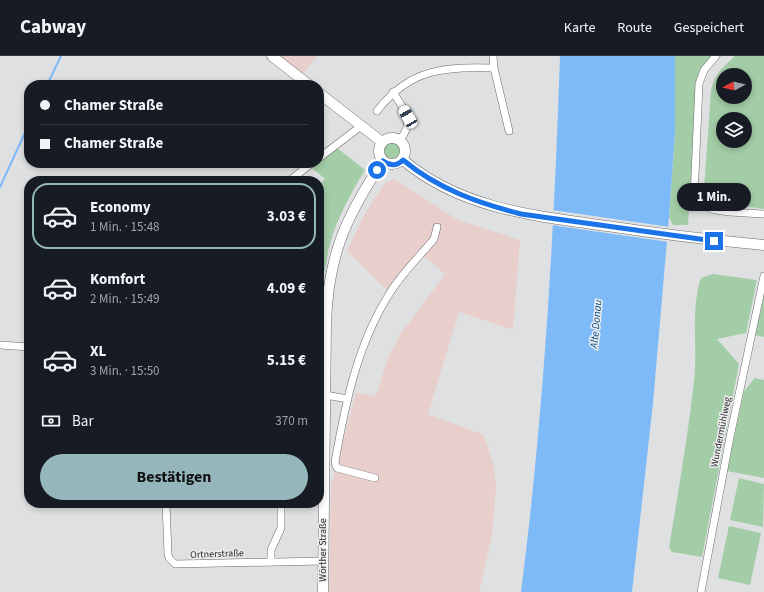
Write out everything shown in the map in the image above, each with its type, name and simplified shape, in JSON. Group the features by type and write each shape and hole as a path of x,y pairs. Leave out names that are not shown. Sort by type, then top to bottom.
{"main road":[{"path":"272,56 303,80"},
{"path":"324,97 380,141"},
{"path":"389,138 400,140 406,152 403,160 396,165 387,164 383,161 379,150 380,141 389,138"},
{"path":"403,160 424,176 461,196 521,214 699,239 764,245"},
{"name":"Wörther Straße","path":"324,400 326,307 334,255 351,212 383,161"},
{"name":"Wörther Straße","path":"323,508 323,592"}],"street":[{"path":"493,56 494,68 508,131"},
{"path":"716,56 704,70 698,84 694,197 701,206 713,210 764,214"},
{"path":"377,110 393,92 410,80 431,72 460,67 494,68"},
{"path":"393,92 409,122 407,132 400,140"},
{"path":"324,154 361,126"},
{"path":"295,176 306,168"},
{"path":"375,478 337,468 335,462 348,399 365,344 379,310 396,284 434,239 437,227"},
{"name":"Wundermühlweg","path":"701,592 730,437 764,276"},
{"path":"0,345 24,347"},
{"path":"325,395 348,399"},
{"name":"Ortnerstraße","path":"166,508 168,554 169,558 175,564 323,561"},
{"path":"271,562 271,550 281,528 281,508"}],"shaded area":[{"path":"280,56 318,56 302,74"},
{"path":"394,179 458,220 520,240 513,330 459,312 428,414 484,435 494,466 496,487 492,536 479,592 329,592 331,486 356,393 376,396 388,358 400,335 445,274 419,252 389,292 347,251 363,217 374,199 385,183"}],"green space":[{"path":"675,56 713,56 697,86 688,225 673,225 669,217 675,132"},
{"path":"735,56 764,56 764,209 710,201 704,189 711,91 716,77 716,104 752,104 752,68 722,68"},
{"path":"392,142 399,145 402,152 399,159 392,162 385,159 382,152 385,145"},
{"path":"337,148 365,170 336,225 330,244 324,273 325,179 324,176 321,176 312,168 324,168 324,158"},
{"path":"713,274 757,280 746,333 717,339 739,364 702,557 672,552 669,548 692,402 695,368 696,303 701,278"},
{"path":"764,296 764,337 755,335"},
{"path":"755,378 764,380 764,478 727,471 744,391"},
{"path":"739,478 764,484 763,527 730,520"},
{"path":"729,526 761,533 750,585 718,578"}],"water":[{"name":"Alte Donau","path":"560,56 675,56 675,132 669,217 653,403 632,592 521,592 536,458 547,324 555,190"}],"pier":[{"path":"552,210 670,227 669,242 551,225"}],"waterway":[{"path":"49,80 61,56"},
{"path":"0,187 24,135"}],"route":[{"path":"377,170 383,161 387,164 396,165 403,160 414,169 441,186 461,196 521,214 714,241"}]}
